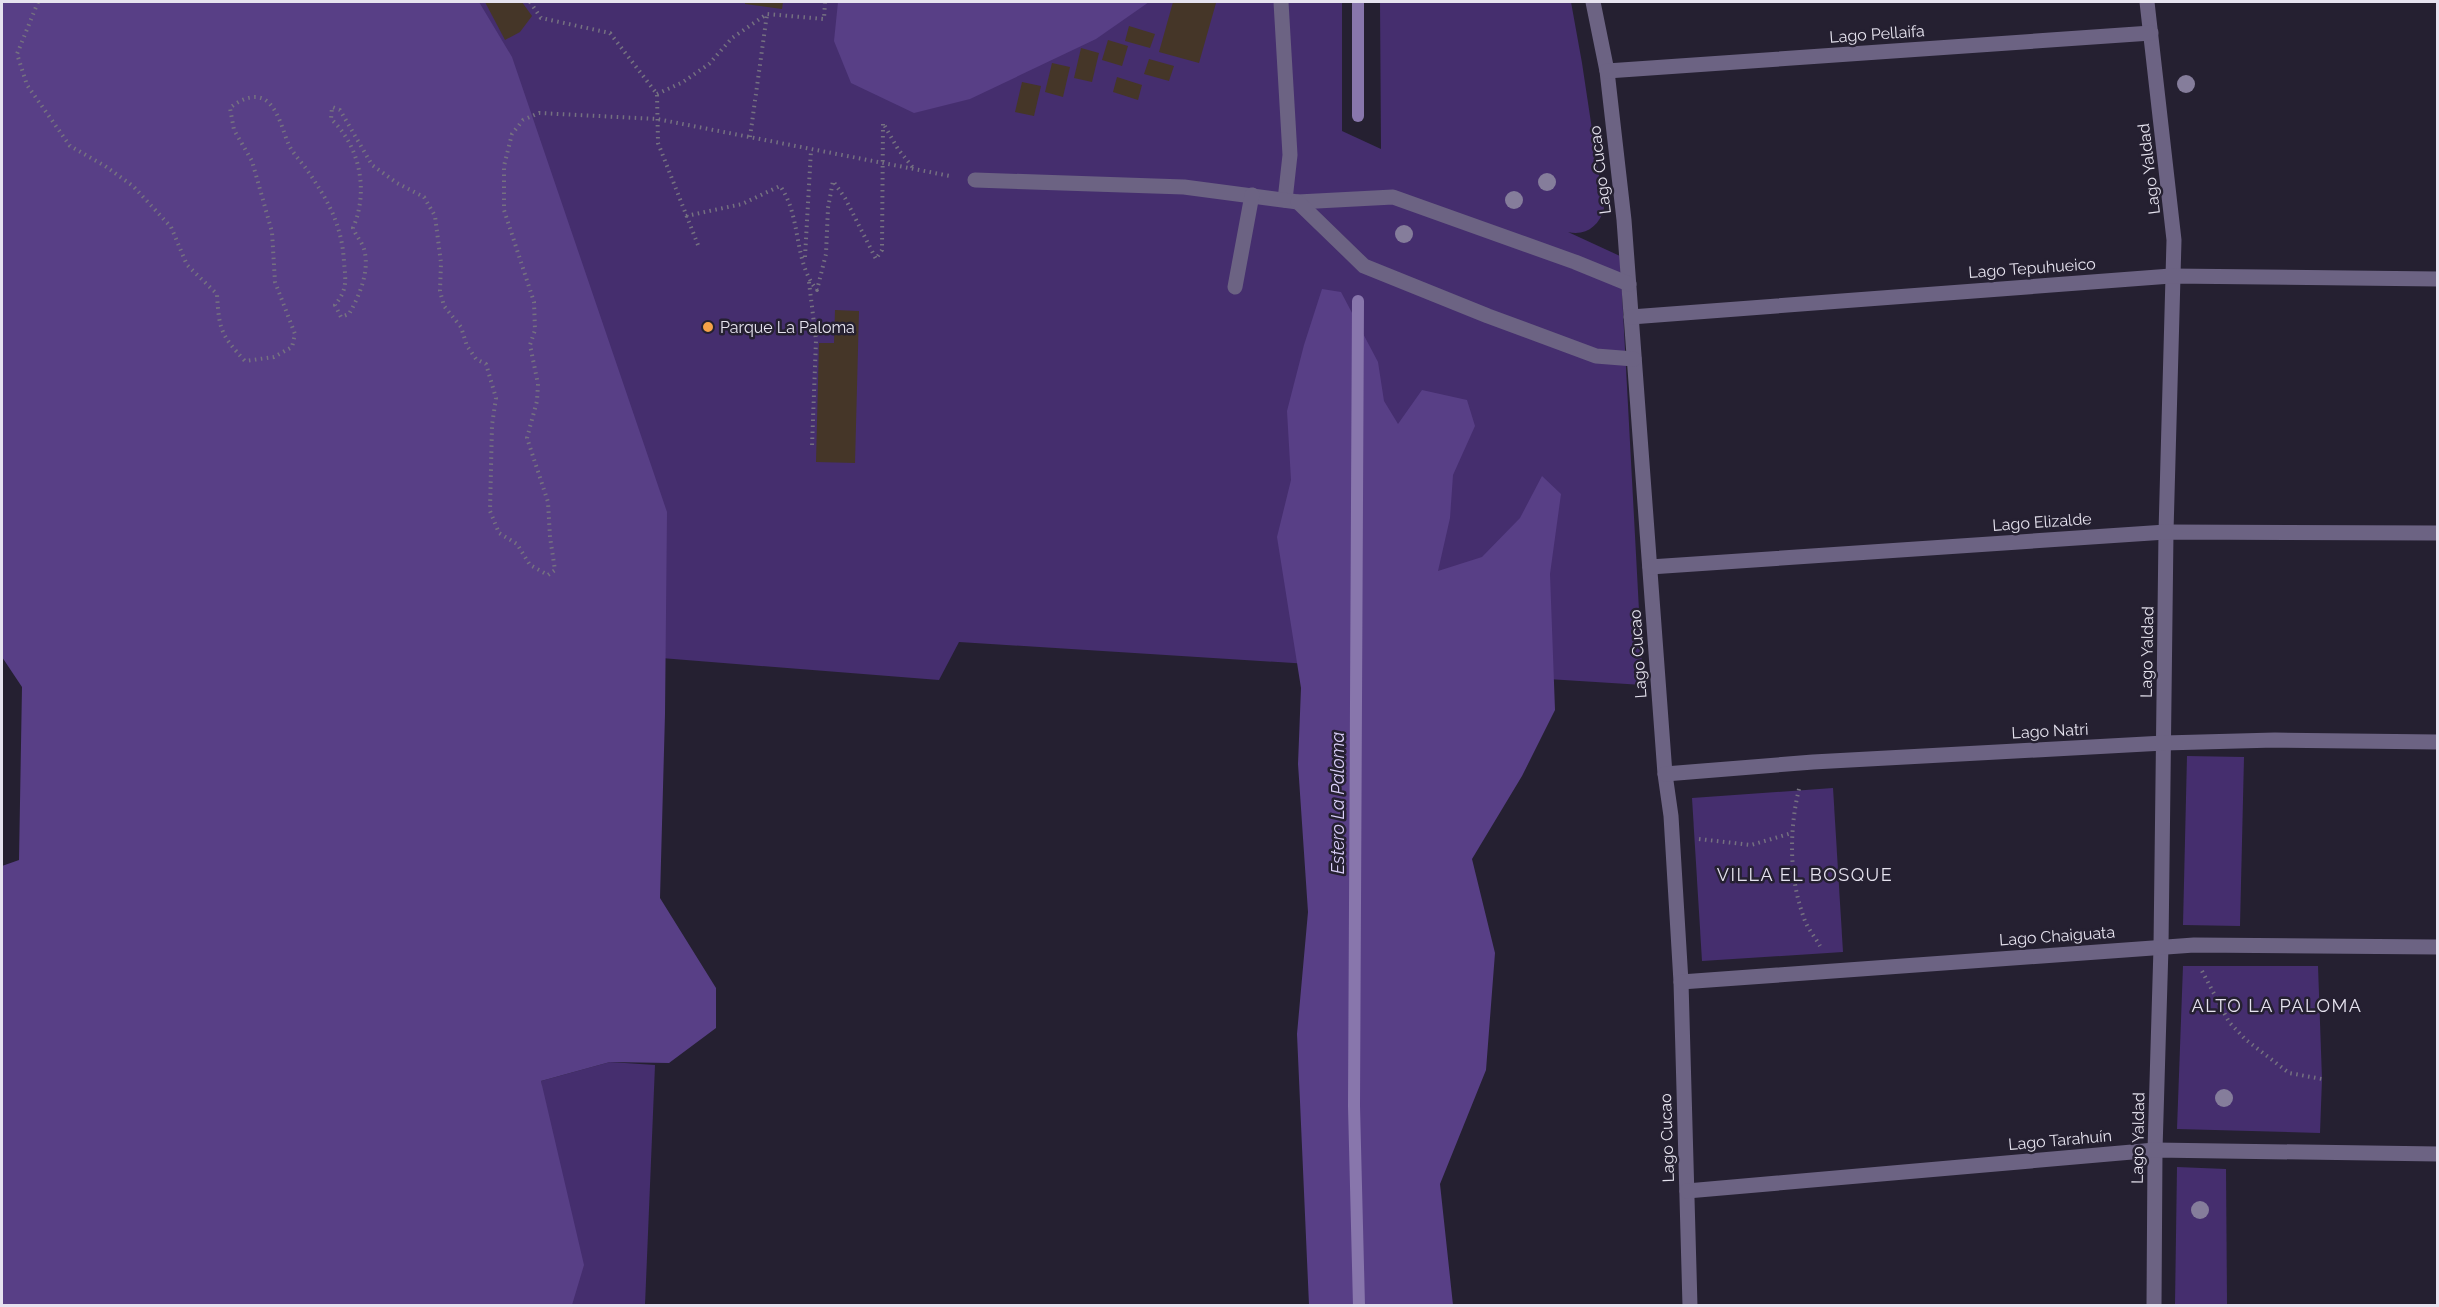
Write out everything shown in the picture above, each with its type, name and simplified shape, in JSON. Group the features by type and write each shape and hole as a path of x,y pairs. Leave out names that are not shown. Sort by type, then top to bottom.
{"street":[{"path":"1281,2 1292,201 1364,266 1596,356 1634,359"},
{"name":"Lago Cucao","path":"1593,2 1607,71 1629,284 1665,774 1671,816 1681,982 1690,1305"},
{"name":"Lago Yaldad","path":"2147,2 2173,220 2154,1305"},
{"name":"Lago Pellaifa","path":"1607,71 2151,33"},
{"path":"975,180 1168,186 1292,201 1393,198 1575,262 1629,284"},
{"path":"1235,287 1252,195"},
{"name":"Lago Tepuhueico","path":"1631,317 2172,276 2438,279"},
{"name":"Lago Elizalde","path":"1650,567 2166,532 2438,533"},
{"name":"Lago Natri","path":"1665,774 1814,762 2164,743 2275,740 2438,742"},
{"name":"Lago Chaiguata","path":"1681,982 2194,945 2438,947"},
{"name":"Lago Tarahuín","path":"1687,1191 2155,1150 2438,1154"}],"path":[{"path":"38,2 17,54 27,85 70,146 105,166 133,186 171,228 187,265 217,294 219,324 226,341 245,361 274,357 292,347 294,334 275,282 272,232 261,192 252,161 234,130 230,108 247,98 256,97 268,102 284,130 288,145 326,198 337,219 343,241 344,294 335,305 341,316 349,314 356,302 368,267 364,246 357,238 353,228 359,214 361,194 358,164 344,131 331,119 332,107 340,110 372,165 397,183 424,197 435,216 441,263 440,291 444,306 461,327 467,346 476,359 486,364 496,398 492,425 490,511 499,532 517,544 530,565 548,575 555,570 548,502 527,438 537,401 538,384 530,345 535,330 534,302 504,210 504,166 512,134 523,120 539,112 657,119 975,180"},
{"path":"530,2 541,18 610,33 657,94 658,143 698,246"},
{"path":"657,94 683,82 700,70 732,38 767,14 824,19 825,2"},
{"path":"750,137 767,14"},
{"path":"686,216 742,204 780,186 789,198 808,280 817,290 826,254 828,208 833,181 845,198 876,259 882,250 883,123 915,170"},
{"path":"811,150 804,251 816,340 812,446"},
{"path":"1814,762 1798,789 1792,833 1796,881 1804,919 1834,970"},
{"path":"1671,816 1691,834 1706,842 1751,845 1792,833"},
{"path":"2194,945 2204,978 2229,1022 2246,1039 2289,1073 2322,1079"}],"shaded area":[{"name":"Parque La Paloma","path":"2,2 1342,2 1342,131 1381,149 1380,2 1571,2 1604,209 1599,220 1591,228 1581,232 1568,232 1620,256 1643,685 959,642 939,680 636,656"},
{"path":"2,2 479,2 512,57 667,512 660,898 716,988 716,1028 669,1063 610,1062 541,1081 584,1265 572,1305 2,1305 2,866 19,860 22,687 2,657"},
{"path":"838,2 1149,2 1096,39 970,99 914,113 851,83 834,41"},
{"path":"1322,289 1341,292 1378,362 1384,401 1398,424 1422,390 1467,400 1475,426 1453,475 1450,518 1438,571 1482,557 1520,518 1542,476 1561,494 1550,574 1555,710 1522,776 1472,859 1495,953 1486,1070 1440,1184 1453,1305 1309,1305 1297,1034 1308,912 1298,764 1301,688 1277,537 1291,480 1287,411 1304,345"},
{"path":"2187,756 2244,757 2240,926 2183,925"},
{"path":"1833,788 1843,952 1702,961 1692,798"},
{"path":"2183,966 2318,966 2322,1079 2320,1133 2177,1129"},
{"path":"610,1062 655,1065 645,1305 571,1305 541,1081"},
{"path":"2177,1167 2226,1169 2227,1305 2175,1305"}],"building":[{"path":"485,2 522,2 532,16 520,32 505,40"},
{"path":"745,2 783,2 782,9 745,4"},
{"path":"1173,2 1216,3 1199,63 1159,52"},
{"path":"1129,26 1155,34 1150,48 1125,41"},
{"path":"1108,40 1128,46 1122,66 1102,60"},
{"path":"1081,48 1099,53 1092,82 1074,78"},
{"path":"1149,59 1174,66 1169,81 1144,74"},
{"path":"1052,63 1070,67 1063,97 1045,92"},
{"path":"1117,77 1142,85 1138,100 1113,92"},
{"path":"1022,82 1041,86 1034,116 1015,112"},
{"path":"835,310 859,311 855,463 816,462 819,343 834,343"}],"waterway":[{"name":"Estero La Paloma","path":"1358,2 1358,116"},
{"name":"Estero La Paloma","path":"1358,301 1354,1106 1359,1306"}],"place":[{"name":"Parque La Paloma","path":"708,327"}],"district":[{"name":"VILLA EL BOSQUE","path":"1805,874"},
{"name":"ALTO LA PALOMA","path":"2277,1005"}]}
